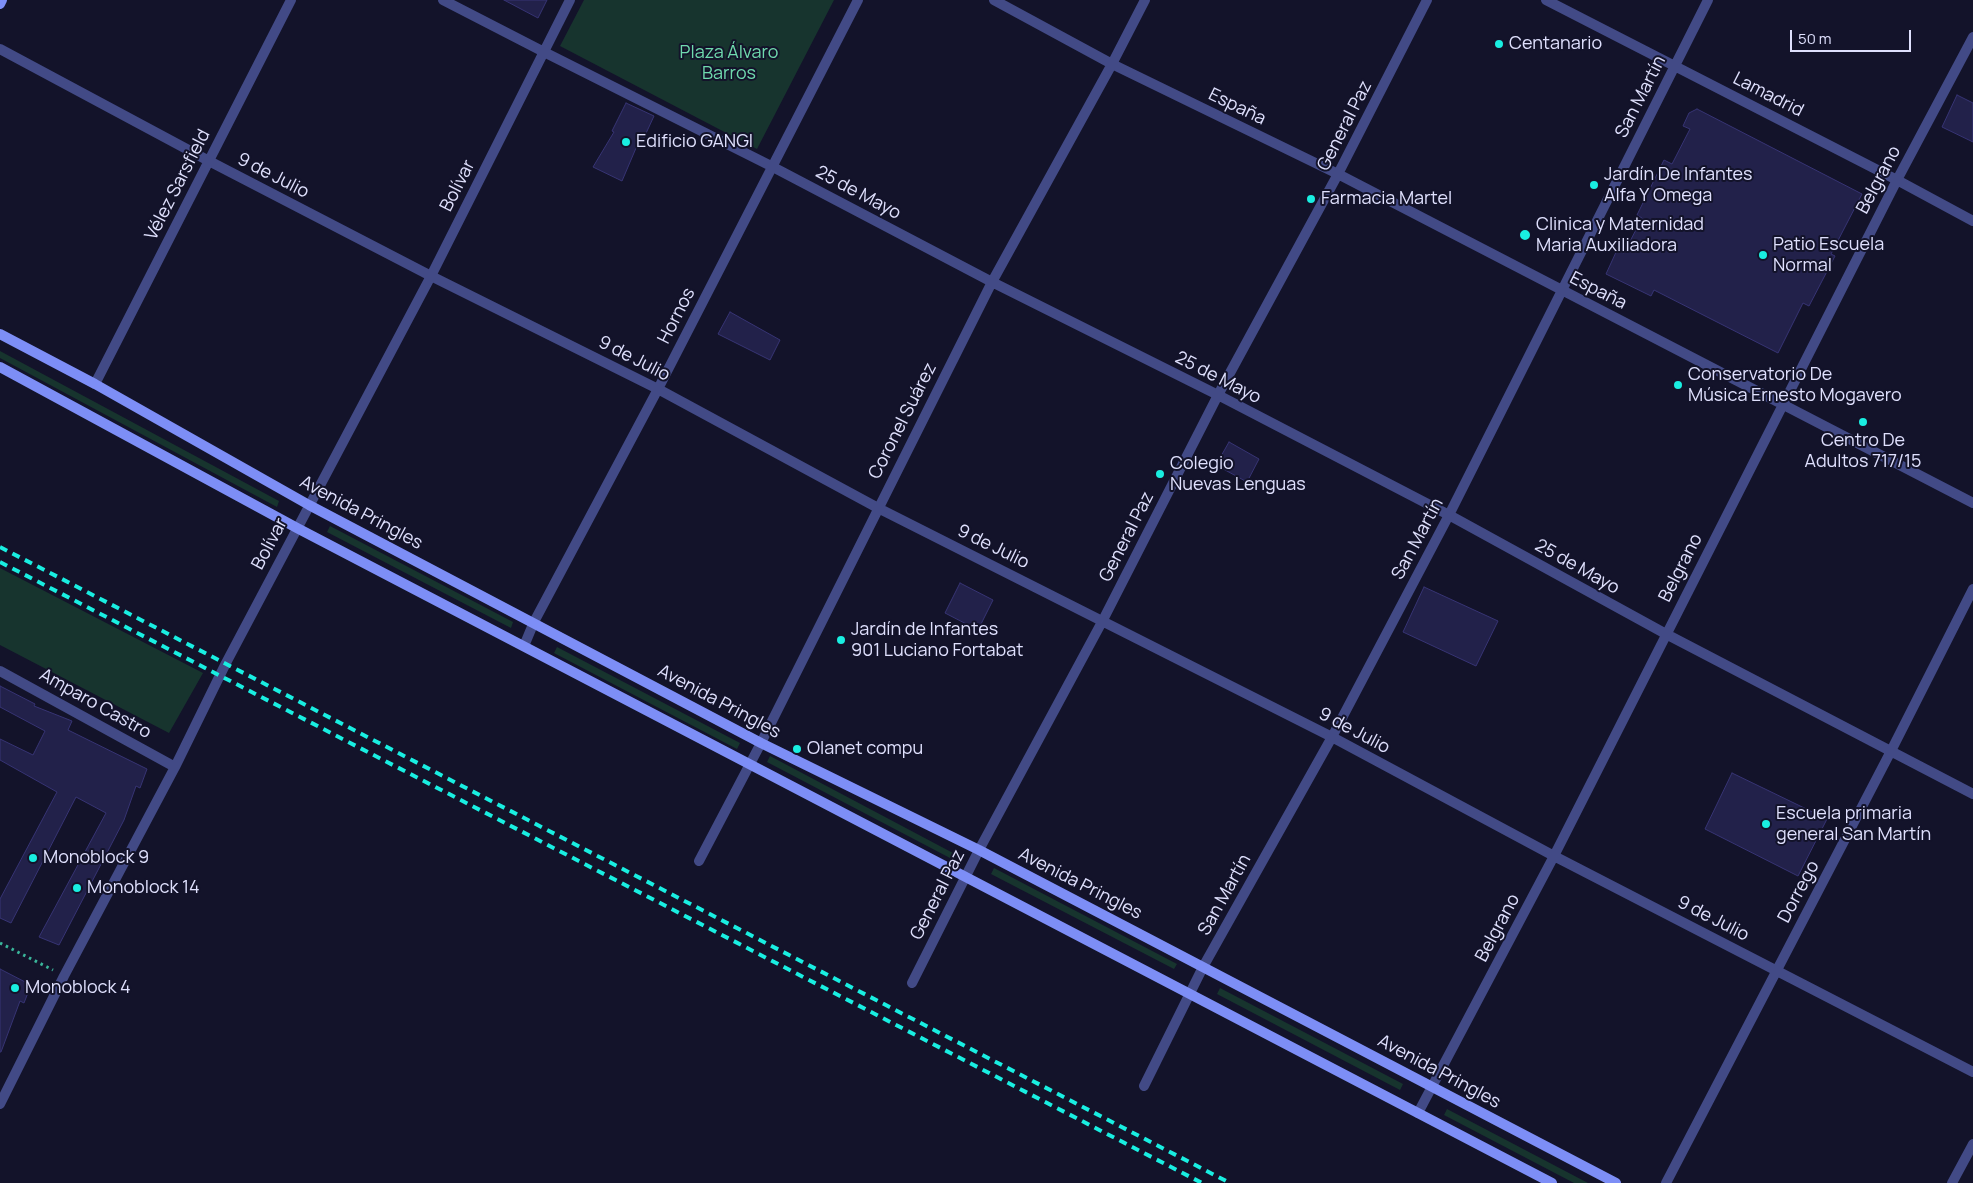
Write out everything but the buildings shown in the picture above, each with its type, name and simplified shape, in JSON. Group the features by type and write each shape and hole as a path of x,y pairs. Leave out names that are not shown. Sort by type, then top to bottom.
{"main road":[{"path":"0,4 2,0"},
{"name":"Avenida Pringles","path":"0,334 95,384 309,505 761,742 979,850 1204,966 1616,1183"},
{"path":"0,367 298,528 1552,1183"}],"street":[{"name":"Vélez Sarsfield","path":"95,384 291,0"},
{"name":"25 de Mayo","path":"443,0 771,166 992,282 1218,395 1449,515 1666,634 1973,794"},
{"name":"Bolívar","path":"0,1104 64,976 175,766 226,663 430,276 570,0"},
{"name":"Hornos","path":"524,646 534,622 658,389 858,0"},
{"name":"España","path":"994,0 1112,64 1338,174 1973,503"},
{"name":"Coronel Suárez","path":"699,860 750,765 992,282 1112,64 1145,0"},
{"name":"General Paz","path":"912,983 979,850 1103,620 1218,395 1338,174 1427,0"},
{"name":"Lamadrid","path":"1546,0 1676,65 1973,221"},
{"name":"San Martín","path":"1144,1086 1204,966 1332,737 1449,515 1708,0"},
{"name":"Belgrano","path":"1418,1113 1554,856 1896,180 1973,37"},
{"name":"9 de Julio","path":"0,48 209,161 430,276 658,389 878,508 1332,737 1554,856 1973,1072"},
{"name":"Dorrego","path":"1666,1183 1891,751 1973,589"},
{"name":"Amparo Castro","path":"0,671 175,766"},
{"path":"1952,1183 1973,1144"}],"path":[{"path":"0,943 64,976"}],"green space":[{"name":"Plaza Álvaro Barros","path":"584,0 834,0 757,149 560,46"},
{"path":"0,351 279,501 277,507 0,358"},
{"path":"330,526 513,622 511,628 327,532"},
{"path":"0,568 203,673 169,733 0,645"},
{"path":"557,647 740,743 737,749 554,653"},
{"path":"770,756 953,853 950,858 767,762"},
{"path":"994,868 1177,964 1174,969 991,874"},
{"path":"1220,988 1403,1084 1400,1090 1217,994"},
{"path":"1447,1109 1588,1183 1574,1183 1444,1115"}],"railway":[{"path":"0,547 1230,1183"},
{"path":"0,562 1202,1183"}],"place":[{"name":"Centanario","path":"1499,44"},
{"name":"Edificio GANGI","path":"626,142"},
{"name":"Jardín De Infantes Alfa Y Omega","path":"1594,185"},
{"name":"Farmacia Martel","path":"1311,199"},
{"name":"Clinica y Maternidad Maria Auxiliadora","path":"1525,235"},
{"name":"Patio Escuela Normal","path":"1763,255"},
{"name":"Conservatorio De Música Ernesto Mogavero","path":"1678,385"},
{"name":"Centro De Adultos 717/15","path":"1863,422"},
{"name":"Colegio Nuevas Lenguas","path":"1160,474"},
{"name":"Jardín de Infantes 901 Luciano Fortabat","path":"841,640"},
{"name":"Olanet compu","path":"797,749"},
{"name":"Escuela primaria general San Martín","path":"1766,824"},
{"name":"Monoblock 9","path":"33,858"},
{"name":"Monoblock 14","path":"77,888"},
{"name":"Monoblock 4","path":"15,988"}]}
